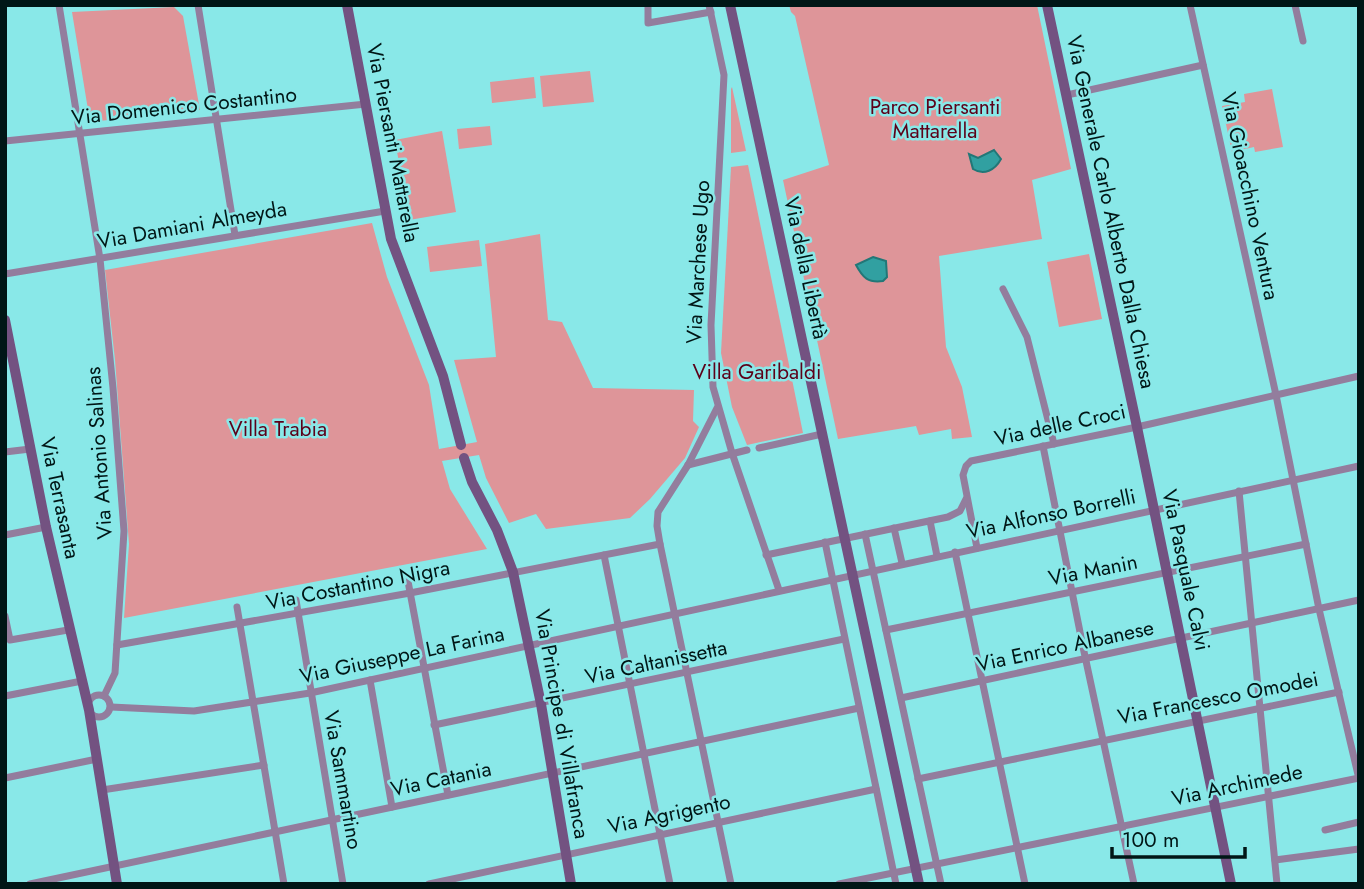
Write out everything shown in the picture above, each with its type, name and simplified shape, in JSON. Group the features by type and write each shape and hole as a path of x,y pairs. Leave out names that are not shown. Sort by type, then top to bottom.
{"street":[{"name":"Via Antonio Salinas","path":"59,5 100,259 124,531 115,673 104,696"},
{"path":"198,5 235,235"},
{"name":"Via Piersanti Mattarella","path":"347,5 385,211 398,261 443,376 461,445"},
{"path":"648,5 649,23 710,9"},
{"name":"Via della Libertà","path":"730,5 919,884"},
{"name":"Via Generale Carlo Alberto Dalla Chiesa","path":"1047,5 1137,427"},
{"name":"Via Gioacchino Ventura","path":"1191,5 1276,395 1319,609 1359,778"},
{"path":"1295,5 1303,41"},
{"name":"Via Marchese Ugo","path":"710,9 724,75 711,337 713,387 717,408 779,590"},
{"path":"1067,95 1203,65"},
{"name":"Via Domenico Costantino","path":"5,141 366,104"},
{"name":"Via Damiani Almeyda","path":"5,274 385,211"},
{"path":"1003,289 1027,337 1054,444"},
{"name":"Via Terrasanta","path":"5,320 9,359 68,630 89,710 117,884"},
{"name":"Via delle Croci","path":"966,498 964,475 966,466 971,461 1137,427 1359,376"},
{"path":"717,408 688,465 658,512 657,526 731,884"},
{"name":"Via Pasquale Calvi","path":"1137,427 1231,884"},
{"path":"759,448 822,434"},
{"path":"1043,446 1085,657 1135,884"},
{"path":"5,452 30,449"},
{"path":"688,465 747,450"},
{"path":"464,458 472,482 497,530 513,572"},
{"name":"Via Alfonso Borrelli","path":"874,570 1293,478 1359,466"},
{"path":"1239,491 1277,884"},
{"path":"766,555 948,517 960,511 966,498"},
{"path":"966,498 977,548"},
{"path":"930,521 937,556"},
{"path":"5,535 46,527"},
{"path":"894,528 902,564"},
{"path":"864,534 941,884"},
{"path":"825,542 896,884"},
{"name":"Via Costantino Nigra","path":"117,645 298,614 660,544"},
{"name":"Via Manin","path":"886,630 1306,544"},
{"path":"955,552 1025,884"},
{"path":"604,555 670,884"},
{"name":"Via Giuseppe La Farina","path":"111,707 194,712 310,693 874,570"},
{"name":"Via Principe di Villafranca","path":"513,572 541,704 571,884"},
{"path":"407,576 447,795"},
{"name":"Via Sammartino","path":"296,600 343,884"},
{"name":"Via Enrico Albanese","path":"901,698 1359,600"},
{"path":"237,607 284,884"},
{"path":"5,616 10,640 68,630"},
{"name":"Via Caltanissetta","path":"434,725 844,639"},
{"path":"370,680 392,807"},
{"path":"5,696 82,681"},
{"name":"Via Francesco Omodei","path":"918,779 1339,691"},
{"path":"93,696 104,696 111,707 108,714 101,718 93,716 88,702 93,696"},
{"name":"Via Catania","path":"30,884 859,708"},
{"path":"5,778 97,759"},
{"path":"102,790 264,765"},
{"name":"Via Archimede","path":"839,884 1359,778"},
{"name":"Via Agrigento","path":"429,884 876,789"},
{"path":"1325,830 1359,822"},
{"path":"1275,860 1359,849"}],"green space":[{"name":"Parco Piersanti Mattarella","path":"789,5 1037,5 1071,169 1032,180 1042,239 939,256 946,347 962,387 972,437 952,439 951,429 919,435 916,426 838,439 783,180 829,165 795,16"},
{"path":"174,7 183,16 200,110 90,122 72,12"},
{"path":"590,71 594,102 543,107 540,76"},
{"path":"534,77 536,98 492,103 490,82"},
{"path":"732,87 746,151 731,153 731,89"},
{"path":"1272,89 1283,147 1255,152 1254,147 1232,152 1222,106 1245,102 1244,94"},
{"path":"490,126 492,145 459,149 457,129"},
{"path":"442,131 456,212 409,220 395,140"},
{"name":"Villa Garibaldi","path":"748,165 803,433 747,445 732,407 721,353 731,167"},
{"name":"Villa Trabia","path":"372,223 387,277 429,385 439,449 477,442 454,360 496,357 485,244 540,234 548,320 562,322 593,388 694,390 693,421 699,427 685,458 630,518 546,529 536,514 509,523 486,478 479,455 442,461 450,489 487,549 124,618 129,544 115,360 105,270"},
{"path":"479,240 482,266 430,272 427,247"},
{"path":"1089,254 1102,319 1059,327 1047,262"}],"water":[{"path":"994,150 1001,159 996,166 985,172 973,169 969,154 978,158"},
{"path":"873,257 886,261 887,277 883,281 866,279 856,265"}]}
